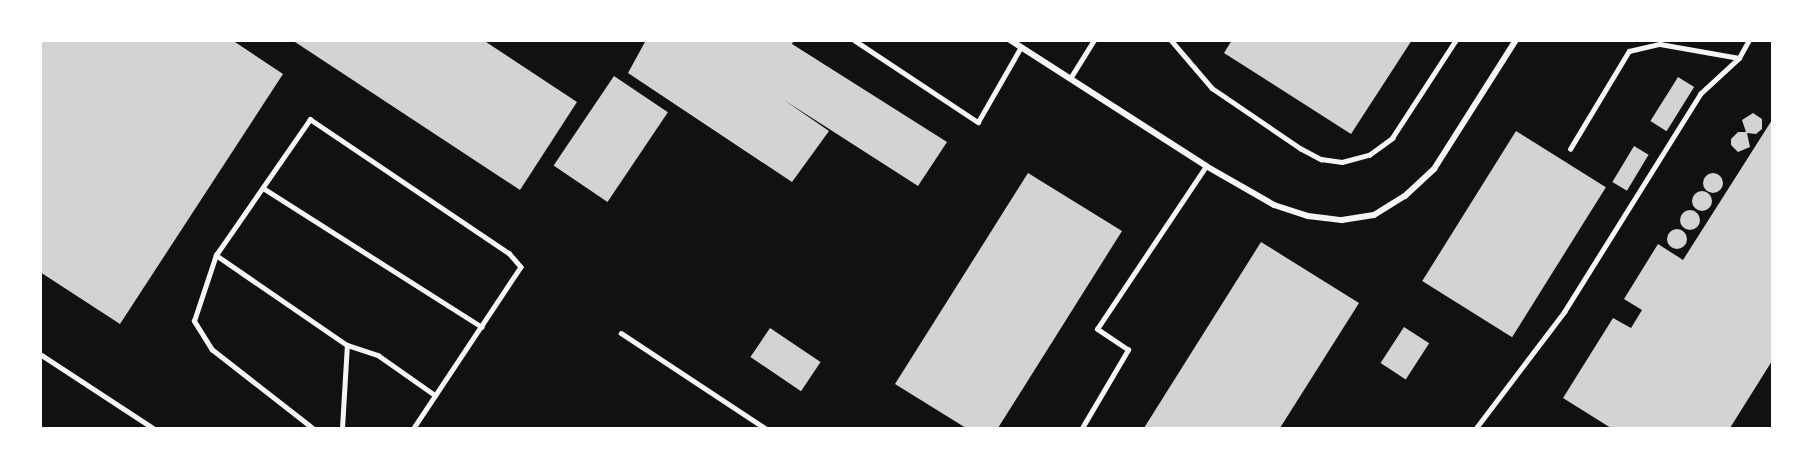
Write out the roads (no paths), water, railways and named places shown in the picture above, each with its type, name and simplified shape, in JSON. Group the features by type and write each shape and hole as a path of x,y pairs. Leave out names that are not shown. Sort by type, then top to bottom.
{"street":[{"path":"1010,40 1071,76 1206,166 1274,204 1308,216 1342,220 1374,215 1405,196 1434,169 1516,40"}],"lane":[{"path":"854,40 978,122 1022,47"},
{"path":"1071,76 1094,40"},
{"path":"1172,40 1212,88 1300,148 1321,159 1342,162 1369,155 1392,138 1456,40"},
{"path":"1476,429 1564,312 1701,94 1739,57 1749,40"},
{"path":"1570,149 1629,51 1660,44 1739,57"},
{"path":"312,429 212,350 194,321 216,255 310,119 509,253 521,267 414,429"},
{"path":"1082,429 1128,350 1097,329 1206,166"},
{"path":"263,189 482,327"},
{"path":"216,255 347,345 378,355 435,395"},
{"path":"621,333 765,429"},
{"path":"342,429 347,345"},
{"path":"40,354 153,429"}]}
